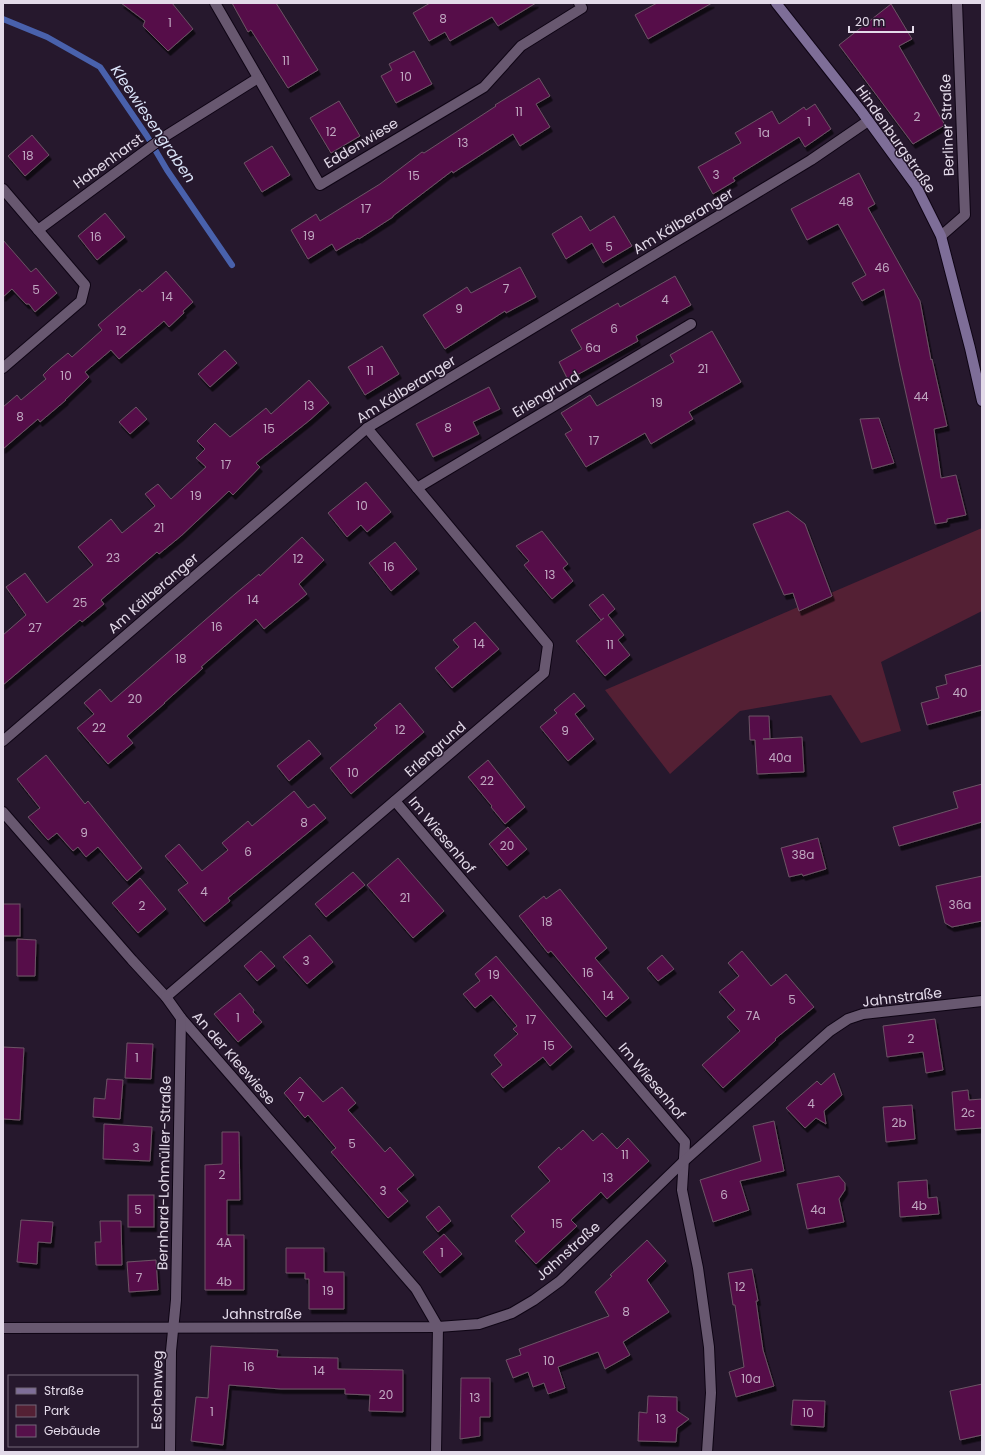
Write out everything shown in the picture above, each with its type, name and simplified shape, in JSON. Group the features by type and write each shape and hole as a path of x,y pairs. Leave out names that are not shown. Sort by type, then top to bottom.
{"street":[{"name":"Eddenwiese","path":"215,3 320,185 484,86 521,46 582,8 579,3"},
{"name":"Hindenburgstraße","path":"776,3 868,121 916,186 941,236 982,401"},
{"name":"Berliner Straße","path":"941,236 964,215 957,3"},
{"name":"Habenharst","path":"38,230 164,137 258,78"},
{"name":"Am Kälberanger","path":"3,741 366,428 811,160 868,121"},
{"path":"3,189 85,285 81,301 3,368"},
{"name":"Erlengrund","path":"416,488 691,324"},
{"name":"Erlengrund","path":"166,997 544,673 548,645 366,428"},
{"name":"Im Wiesenhof","path":"395,801 685,1142 682,1190 698,1268 709,1347 710,1393 707,1452"},
{"name":"An der Kleewiese","path":"3,812 166,997 181,1018 416,1289 438,1327"},
{"name":"Jahnstraße","path":"3,1328 438,1327 479,1324 512,1313 534,1300 560,1281 685,1160 830,1031 848,1019 863,1014 982,1001"},
{"name":"Bernhard-Lohmüller-Straße","path":"174,1328 181,1018"},
{"path":"436,1452 438,1327"},
{"name":"Eschenweg","path":"170,1452 171,1351 174,1328"}],"green space":[{"path":"982,528 982,611 881,662 901,731 861,743 831,695 740,711 670,774 605,690"}],"building":[{"path":"121,3 172,3 193,29 168,51 143,26 145,21"},
{"path":"232,3 276,3 318,70 288,88 251,30 248,32"},
{"path":"430,3 536,3 498,26 492,17 450,41 445,32 429,41 413,13"},
{"path":"657,3 712,3 648,39 635,15"},
{"path":"891,4 912,39 899,46 945,125 913,144 839,45"},
{"path":"414,51 432,84 396,103 381,76 392,70 389,64"},
{"path":"539,78 550,96 536,104 550,127 520,146 513,134 453,173 452,171 393,217 359,239 358,238 336,251 332,244 308,259 291,230 316,214 320,221 380,184 422,152 424,153 496,106 495,105"},
{"path":"339,101 360,136 331,153 310,118"},
{"path":"815,104 831,129 805,147 799,137 733,178 735,181 713,194 698,167 741,143 735,133 772,111 779,124 804,107 806,110"},
{"path":"32,135 49,155 25,176 8,156"},
{"path":"272,146 290,175 262,192 244,163"},
{"path":"859,173 875,204 868,208 920,301 931,360 932,359 947,426 934,429 941,478 956,475 966,515 947,519 947,522 935,524 884,289 862,301 852,283 866,275 838,224 807,240 791,209"},
{"path":"105,213 125,237 97,260 78,236"},
{"path":"581,216 590,231 614,216 632,246 603,263 592,243 566,259 552,234"},
{"path":"3,240 31,272 36,268 57,293 35,312 29,304 26,304 12,289 3,297"},
{"path":"520,267 536,297 506,313 505,311 445,349 423,315 467,287 471,293"},
{"path":"166,271 193,302 183,311 184,313 169,327 164,321 119,359 111,350 85,372 89,377 66,400 40,422 38,419 3,449 3,407 17,395 21,400 46,379 43,375 51,367 68,353 72,357 102,330 98,325 140,289 142,292"},
{"path":"675,276 691,305 636,336 638,341 568,380 559,362 582,349 571,330 618,303 620,307"},
{"path":"712,331 741,382 689,412 693,419 651,444 645,433 586,467 565,434 572,430 561,413 590,395 597,406 674,362 670,355"},
{"path":"382,346 399,374 365,395 348,367"},
{"path":"225,350 237,363 210,387 198,374"},
{"path":"309,380 329,403 256,463 260,467 233,495 229,491 181,536 159,554 157,552 101,600 104,604 82,622 80,620 3,685 3,635 26,615 6,587 25,573 47,603 93,565 78,547 111,519 122,533 155,506 145,494 158,484 171,499 206,467 196,458 205,449 197,441 215,423 230,437 266,408 271,414"},
{"path":"489,387 500,409 473,422 479,434 433,457 416,424"},
{"path":"136,407 147,419 130,434 119,422"},
{"path":"879,418 894,463 872,469 860,419"},
{"path":"366,482 391,512 367,532 361,525 347,537 328,513"},
{"path":"788,511 805,524 832,596 799,611 793,593 784,595 753,524"},
{"path":"542,531 568,564 563,568 573,581 552,599 524,565 529,561 516,546"},
{"path":"302,537 324,560 299,584 307,594 264,629 256,619 201,667 203,668 127,736 133,743 108,764 77,728 94,714 84,703 100,689 111,702 235,594 259,574 260,576"},
{"path":"395,542 417,569 391,591 369,563"},
{"path":"603,594 615,609 608,615 624,635 618,640 630,655 605,676 576,641 604,618 601,620 589,605"},
{"path":"475,622 499,649 452,688 435,668 459,647 453,640"},
{"path":"982,665 982,710 927,725 921,703 939,698 936,687 947,684 945,675"},
{"path":"574,693 585,706 575,714 594,739 568,761 540,727 557,713 554,710"},
{"path":"400,703 424,732 351,794 330,768 377,728 374,725"},
{"path":"749,716 769,716 770,739 802,737 804,772 757,774 755,740 750,740"},
{"path":"309,740 321,754 289,781 277,766"},
{"path":"46,755 85,804 88,801 142,868 127,881 98,847 86,857 78,847 73,851 57,833 48,840 28,817 40,808 17,779"},
{"path":"488,760 525,807 505,824 468,777"},
{"path":"982,784 982,822 899,846 893,827 958,808 953,792"},
{"path":"294,791 308,808 314,804 326,818 228,898 230,901 204,922 178,890 188,883 165,856 179,844 202,871 228,850 222,843 248,821 252,826"},
{"path":"508,827 527,849 507,866 489,844"},
{"path":"818,838 826,869 803,876 802,874 789,877 781,848"},
{"path":"398,858 444,911 413,938 367,885"},
{"path":"353,872 365,885 326,917 315,904"},
{"path":"982,876 982,921 952,927 945,923 936,886"},
{"path":"140,878 166,909 138,933 112,903"},
{"path":"560,889 607,948 595,958 629,998 606,1017 551,951 548,953 519,916 544,896 546,899"},
{"path":"3,904 20,904 20,936 3,936"},
{"path":"310,935 333,962 307,984 283,957"},
{"path":"17,939 36,940 35,976 17,976"},
{"path":"261,951 275,966 257,981 244,966"},
{"path":"742,951 771,986 786,974 814,1007 775,1039 776,1040 723,1088 702,1065 740,1031 727,1017 735,1010 719,992 739,976 728,963"},
{"path":"662,955 674,969 658,981 647,968"},
{"path":"496,956 572,1047 550,1066 543,1057 503,1088 491,1074 502,1065 494,1055 518,1034 513,1029 517,1026 491,995 475,1008 463,994 480,981 475,974"},
{"path":"240,993 262,1022 238,1042 214,1014"},
{"path":"935,1019 943,1070 926,1073 923,1052 887,1057 883,1026"},
{"path":"127,1043 153,1044 151,1079 125,1078"},
{"path":"3,1047 24,1048 20,1120 3,1119"},
{"path":"834,1073 842,1095 824,1111 826,1124 816,1118 805,1128 786,1108 817,1081 821,1085"},
{"path":"300,1077 323,1102 342,1087 356,1103 348,1110 385,1152 390,1147 414,1175 397,1189 408,1201 388,1218 331,1152 336,1148 308,1115 305,1118 284,1093"},
{"path":"107,1079 123,1080 120,1119 93,1117 94,1098 105,1099"},
{"path":"968,1090 969,1100 982,1099 982,1128 955,1130 952,1092"},
{"path":"912,1105 915,1139 886,1142 883,1107"},
{"path":"774,1121 784,1171 740,1181 749,1210 713,1222 700,1180 761,1161 753,1126"},
{"path":"104,1124 152,1127 150,1161 103,1159"},
{"path":"583,1130 593,1141 602,1133 617,1149 628,1138 649,1161 607,1199 601,1192 571,1220 577,1226 536,1264 515,1241 525,1232 511,1216 550,1181 538,1167 559,1147 561,1150"},
{"path":"222,1132 239,1132 240,1200 227,1200 227,1235 244,1235 244,1290 205,1290 205,1165 222,1164"},
{"path":"839,1176 845,1183 845,1190 839,1199 844,1222 807,1229 797,1184"},
{"path":"927,1180 928,1198 937,1197 939,1214 900,1217 898,1182"},
{"path":"128,1195 154,1195 154,1227 128,1227"},
{"path":"439,1206 451,1221 438,1232 426,1217"},
{"path":"21,1220 53,1222 51,1243 38,1242 37,1264 17,1262"},
{"path":"100,1221 121,1221 122,1265 96,1265 95,1242 101,1242"},
{"path":"444,1234 462,1254 440,1273 423,1252"},
{"path":"647,1240 666,1261 647,1280 669,1312 623,1342 630,1355 605,1369 598,1352 558,1367 565,1388 548,1394 544,1383 533,1387 528,1372 513,1378 506,1360 521,1355 519,1349 609,1316 595,1292 612,1276 610,1275"},
{"path":"286,1248 324,1248 324,1272 344,1272 344,1309 309,1309 309,1279 305,1279 305,1273 286,1273"},
{"path":"156,1260 158,1290 129,1292 127,1262"},
{"path":"752,1269 758,1301 756,1301 763,1350 774,1386 736,1397 729,1372 744,1367 735,1305 733,1305 728,1273"},
{"path":"211,1346 278,1350 277,1357 338,1358 338,1369 403,1370 403,1412 369,1411 370,1395 345,1394 345,1389 281,1389 229,1385 223,1445 191,1441 196,1397 208,1398"},
{"path":"461,1378 490,1378 490,1417 480,1417 480,1436 460,1439"},
{"path":"982,1384 982,1435 960,1440 950,1391"},
{"path":"648,1396 677,1397 677,1411 689,1419 677,1428 676,1442 638,1441 639,1412 647,1413"},
{"path":"793,1400 825,1401 824,1427 791,1425"}],"waterway":[{"name":"Kleewiesengraben","path":"3,19 47,37 100,67 147,136 167,170 232,265"}]}
